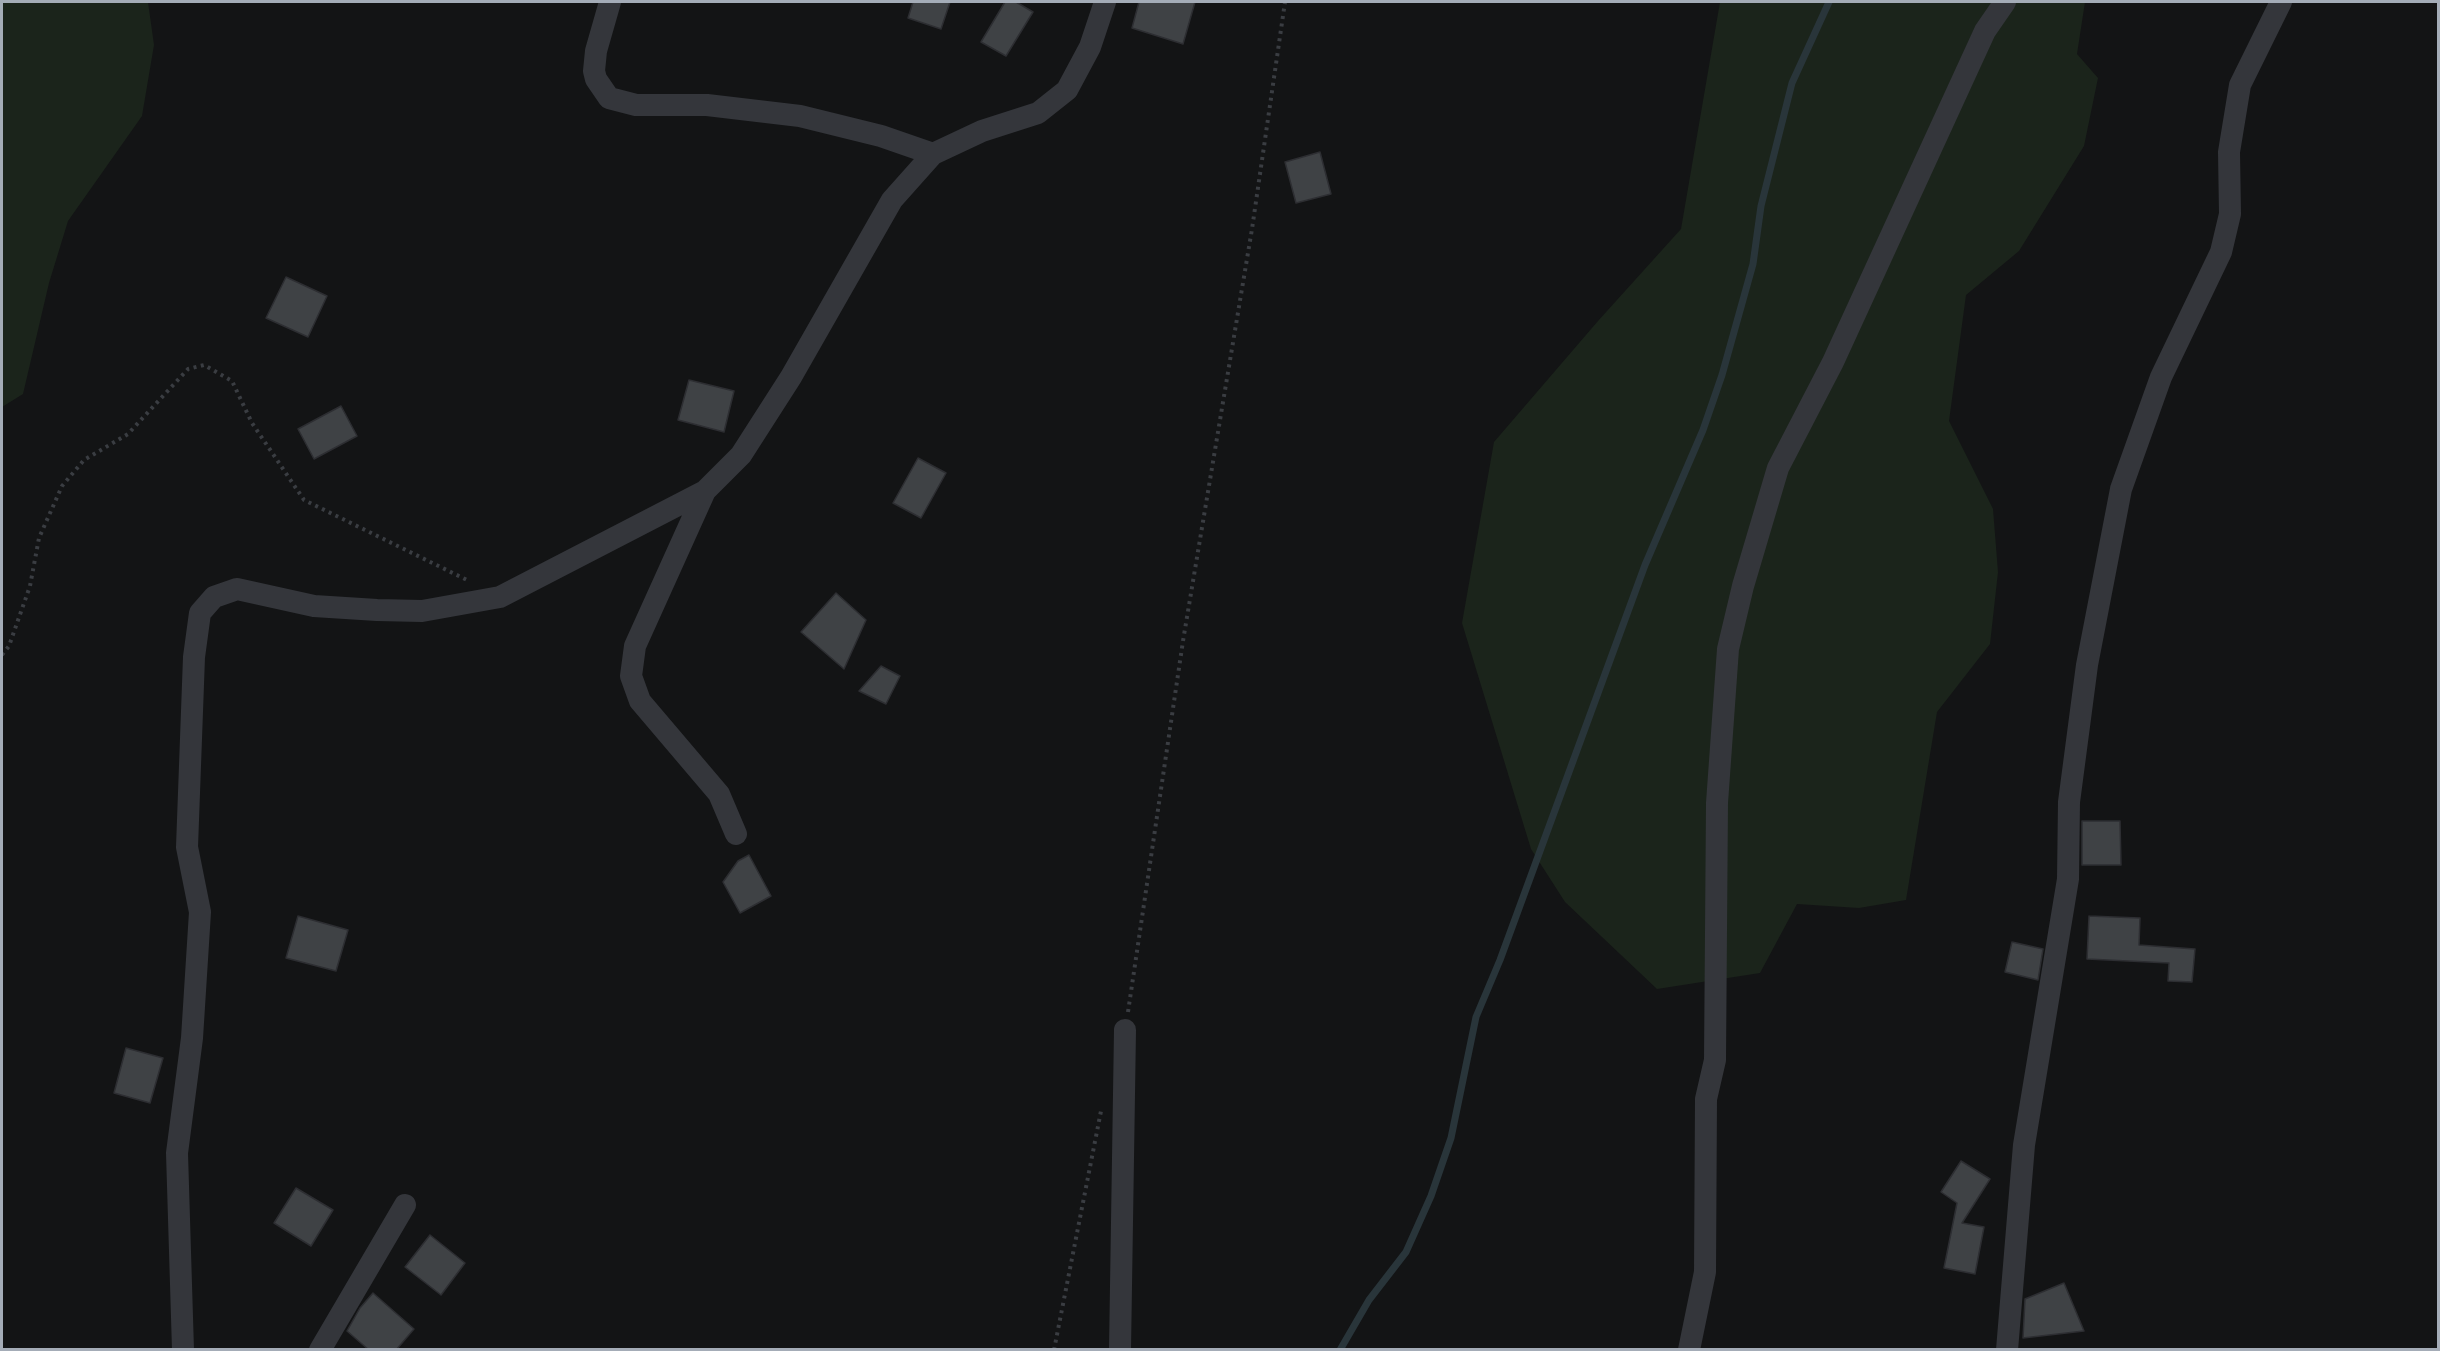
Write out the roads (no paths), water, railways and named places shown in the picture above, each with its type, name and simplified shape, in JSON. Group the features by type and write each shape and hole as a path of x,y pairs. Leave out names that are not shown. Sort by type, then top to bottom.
{"street":[{"path":"610,2 596,51 594,70 596,79 609,98 636,105 707,105 800,116 881,136 933,154"},
{"path":"183,1350 177,1153 192,1038 200,912 188,847 194,657 201,613 214,597 237,589 314,606 377,610 422,610 500,597 705,491 741,455 791,377 892,200 933,154 982,130 1038,113 1067,90 1090,47 1105,2"},
{"path":"1689,1350 1705,1272 1706,1099 1715,1060 1716,803 1728,649 1743,586 1778,468 1833,362 1985,30 2005,2"},
{"path":"2007,1350 2024,1145 2067,879 2069,802 2087,665 2121,489 2161,377 2221,252 2230,214 2229,152 2240,85 2281,2"},
{"path":"705,491 635,646 631,676 640,701 719,794 736,834"},
{"path":"1120,1350 1125,1030"},
{"path":"320,1350 405,1205"}],"waterway":[{"path":"1340,1350 1369,1300 1406,1252 1431,1196 1451,1138 1476,1017 1500,960 1645,565 1703,430 1722,375 1753,264 1761,206 1792,83 1829,2"}]}
